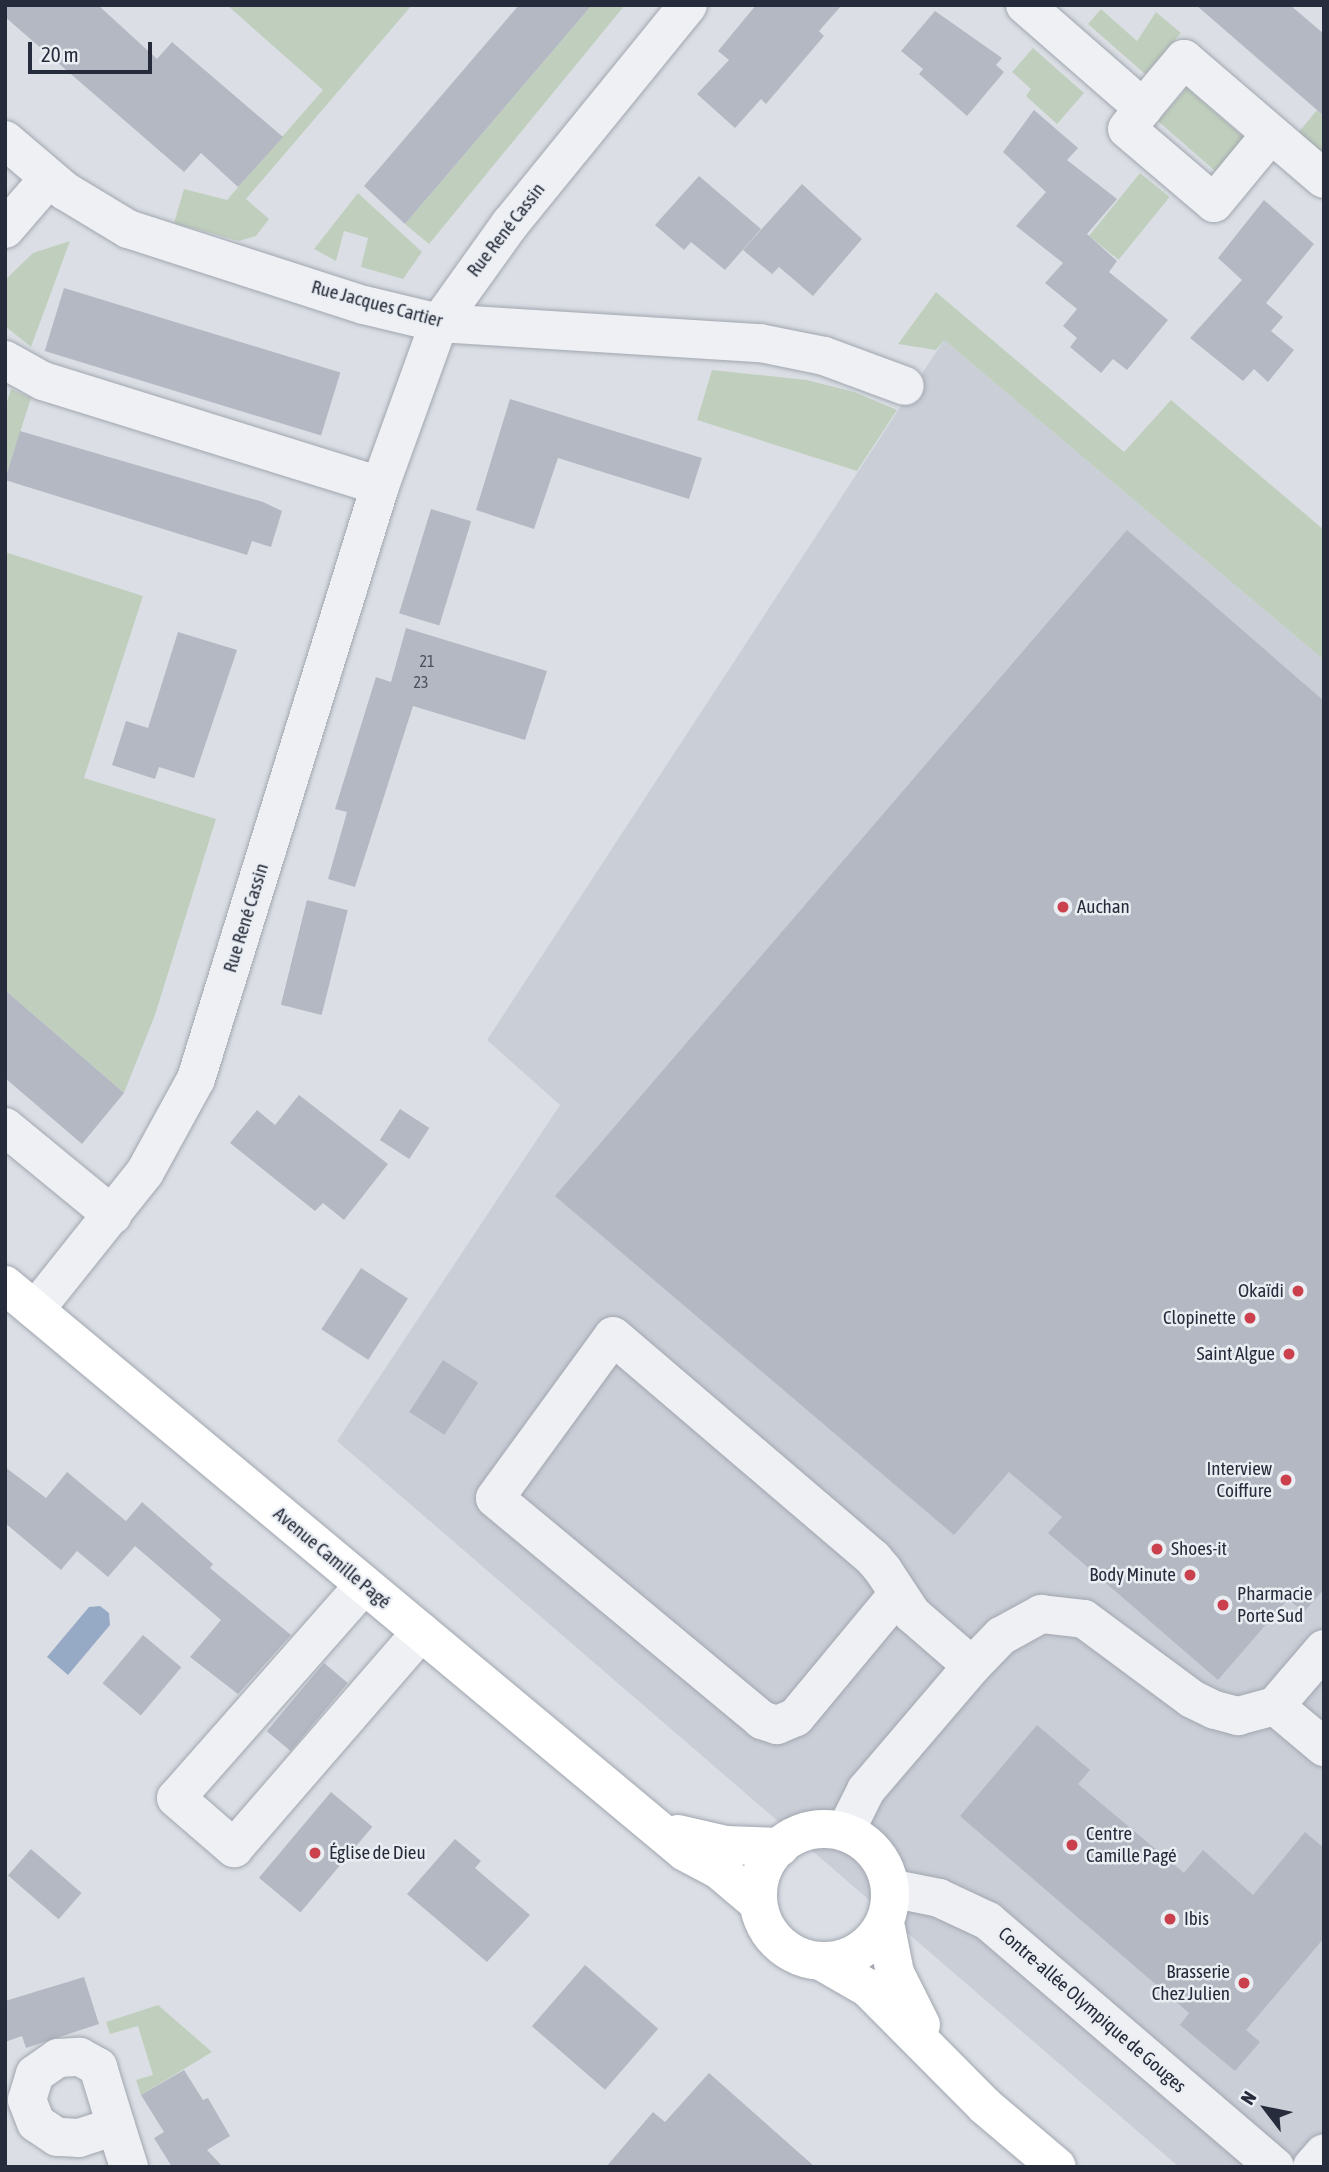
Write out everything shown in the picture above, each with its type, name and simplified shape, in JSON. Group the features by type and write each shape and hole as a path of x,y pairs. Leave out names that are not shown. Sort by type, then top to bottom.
{"main road":[{"name":"Avenue Camille Pagé","path":"5,1285 661,1829 685,1852 719,1870 758,1903"},
{"name":"Avenue Camille Pagé","path":"661,1829 726,1844 780,1847"},
{"path":"936,2055 895,1973 888,1905 875,1853 845,1832 810,1831 780,1847 767,1863 758,1903 765,1926 779,1944 798,1956 821,1961 868,1988 985,2106 1058,2167"},
{"path":"821,1961 858,1952 888,1905"}],"street":[{"name":"Rue René Cassin","path":"35,1310 145,1172 196,1079 380,486 439,323 510,224 688,5"},
{"path":"1025,5 1143,108"},
{"path":"1270,135 1214,202 1127,129 1184,59 1324,179"},
{"name":"Rue Jacques Cartier","path":"5,140 49,178 95,212 162,242 439,323 760,343 824,356 905,386"},
{"path":"5,229 49,178"},
{"path":"5,360 43,381 380,486"},
{"path":"5,1127 112,1215"},
{"path":"898,1594 796,1717 777,1725 762,1720 495,1497 613,1336 873,1558 912,1614 972,1666"},
{"path":"364,1585 176,1798 234,1848 421,1632"},
{"path":"845,1832 866,1790 972,1666 1026,1619 1062,1614 1084,1619 1104,1630 1192,1699 1215,1710 1238,1716 1275,1706 1324,1649"},
{"path":"1275,1706 1324,1747"},
{"name":"Contre-allée Olympique de Gouges","path":"888,1905 939,1898 988,1921 1275,2167"},
{"path":"116,2126 129,2167"},
{"path":"1312,2167 1324,2153"}],"shaded area":[{"path":"944,340 1324,660 1324,2167 1179,2167 337,1441 560,1105 487,1040"}],"green space":[{"path":"227,5 412,5 246,199 269,219 256,236 239,241 174,223 184,189 227,200 323,90"},
{"path":"592,5 625,5 429,244 405,224"},
{"path":"1101,9 1137,41 1156,12 1181,33 1145,74 1088,24"},
{"path":"1033,48 1084,93 1057,124 1026,96 1031,89 1012,72"},
{"path":"1187,88 1246,139 1217,172 1158,121"},
{"path":"1317,110 1324,116 1324,158 1297,134"},
{"path":"1140,173 1170,197 1119,260 1089,236"},
{"path":"358,193 422,252 403,279 361,267 368,238 344,231 336,261 314,249"},
{"path":"70,241 31,347 5,326 5,280 33,253"},
{"path":"936,292 1124,452 1171,400 1324,530 1324,660 944,340 936,350 898,344"},
{"path":"712,370 807,380 854,392 897,410 857,471 697,420"},
{"path":"11,389 31,398 5,479 5,408"},
{"path":"5,552 143,596 84,778 216,819 155,1015 124,1093 5,990"},
{"path":"158,2005 212,2052 141,2095 136,2080 153,2075 138,2026 110,2034 106,2022"}],"water":[{"path":"100,1606 109,1613 110,1625 68,1675 47,1657 89,1607"}],"building":[{"path":"5,5 98,5 157,59 172,42 283,137 238,187 201,153 184,172 5,17"},
{"path":"519,5 592,5 405,224 364,186"},
{"path":"756,5 842,5 819,31 824,36 766,104 761,99 735,128 697,94 729,60 718,51"},
{"path":"1196,5 1290,5 1324,34 1324,116"},
{"path":"935,11 1002,58 996,65 1004,72 967,116 919,74 923,69 901,51"},
{"path":"1034,110 1078,148 1067,160 1117,199 1087,234 1117,261 1109,272 1168,320 1127,370 1113,359 1101,373 1070,347 1077,338 1063,326 1077,309 1045,283 1063,263 1016,226 1046,192 1003,152"},
{"path":"699,176 761,229 725,270 691,242 684,250 655,225"},
{"path":"802,184 862,239 813,296 779,267 772,274 743,250"},
{"path":"1264,200 1314,244 1266,303 1283,317 1271,331 1294,350 1268,382 1254,369 1243,381 1190,338 1242,280 1218,258"},
{"path":"64,288 340,372 321,436 45,351"},
{"path":"510,399 702,458 689,499 558,458 534,529 476,510"},
{"path":"20,431 263,502 282,511 271,547 252,541 247,555 5,480"},
{"path":"431,509 471,521 439,626 399,613"},
{"name":"Auchan","path":"1127,530 1324,701 1324,1589 1304,1612 1288,1599 1218,1680 1048,1533 1062,1517 1009,1472 954,1535 555,1196"},
{"path":"406,628 547,671 525,740 413,706 355,887 328,879 347,812 335,809 376,677 391,682"},
{"path":"178,632 237,650 194,778 159,767 155,779 112,765 126,721 148,728"},
{"path":"307,900 348,910 322,1015 281,1005"},
{"path":"5,990 124,1093 82,1144 5,1078"},
{"path":"299,1095 388,1164 344,1220 323,1203 315,1211 230,1143 257,1110 275,1125"},
{"path":"400,1109 429,1128 409,1159 380,1140"},
{"path":"361,1268 408,1298 368,1360 321,1329"},
{"path":"443,1360 478,1383 444,1435 409,1412"},
{"path":"5,1467 46,1498 67,1472 126,1521 142,1502 213,1564 210,1568 291,1635 238,1694 190,1657 221,1620 135,1546 108,1577 77,1551 61,1570 5,1523"},
{"path":"143,1635 181,1667 141,1715 103,1683"},
{"path":"324,1663 348,1683 291,1751 267,1731"},
{"path":"1037,1725 1090,1770 1078,1784 1184,1873 1203,1850 1253,1895 1305,1832 1324,1848 1324,1938 1246,2030 1260,2042 1235,2071 1180,2025 1189,2013 960,1816"},
{"name":"Église de Dieu","path":"331,1792 372,1827 300,1913 259,1878"},
{"path":"455,1839 481,1861 475,1868 530,1915 487,1962 407,1894"},
{"path":"31,1849 82,1893 59,1919 8,1875"},
{"path":"585,1965 658,2029 605,2090 532,2026"},
{"path":"84,1977 99,2024 26,2048 22,2036 5,2042 5,2001"},
{"path":"184,2070 203,2100 208,2098 230,2136 207,2150 223,2167 172,2167 154,2138 164,2132 141,2095"},
{"path":"709,2073 815,2167 606,2167 653,2112 665,2122"}],"place":[{"name":"Auchan","path":"1063,907"},
{"name":"Okaïdi","path":"1298,1291"},
{"name":"Clopinette","path":"1250,1318"},
{"name":"Saint Algue","path":"1289,1354"},
{"name":"Interview Coiffure","path":"1286,1480"},
{"name":"Shoes-it","path":"1157,1549"},
{"name":"Body Minute","path":"1190,1575"},
{"name":"Pharmacie Porte Sud","path":"1223,1605"},
{"name":"Centre Camille Pagé","path":"1072,1845"},
{"name":"Église de Dieu","path":"315,1853"},
{"name":"Ibis","path":"1170,1919"},
{"name":"Brasserie Chez Julien","path":"1244,1983"}]}
